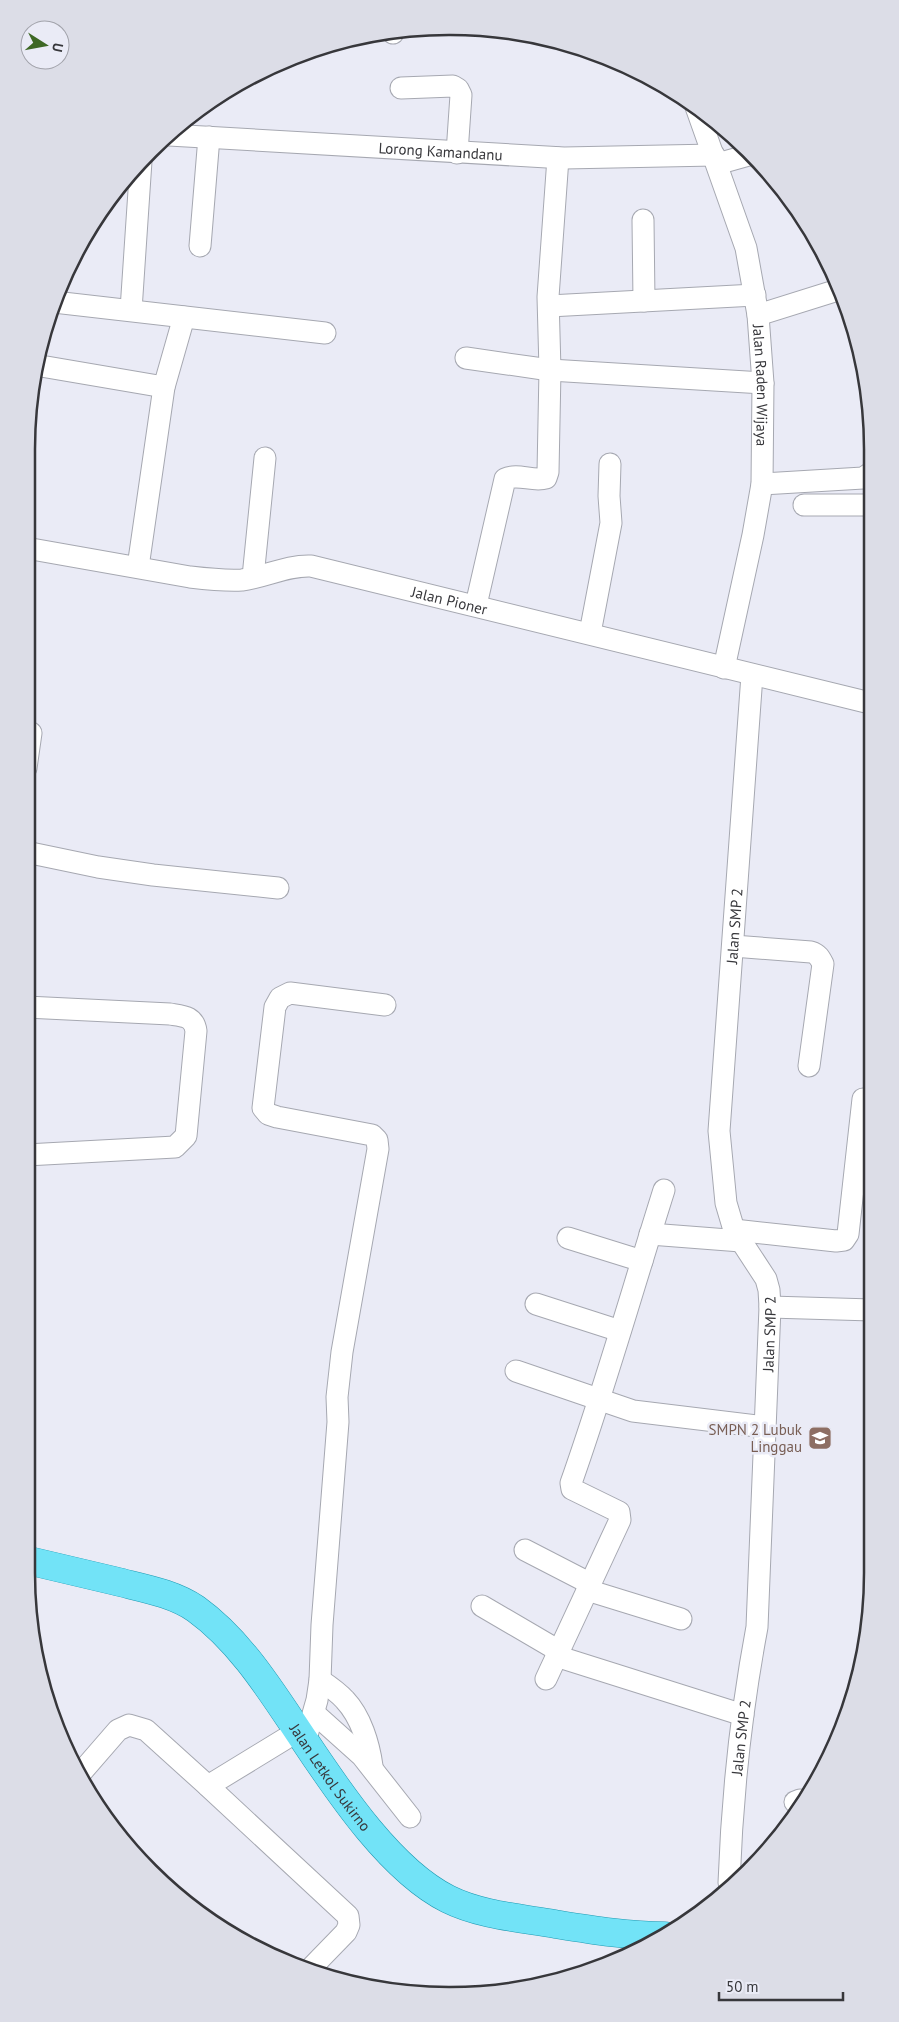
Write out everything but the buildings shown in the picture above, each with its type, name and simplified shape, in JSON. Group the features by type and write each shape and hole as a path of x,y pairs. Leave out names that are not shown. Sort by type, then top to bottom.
{"main road":[{"name":"Jalan Letkol Sukirno","path":"35,1562 166,1594 196,1609 234,1645 306,1729 343,1796 377,1838 405,1868 431,1889 448,1899 471,1908 619,1934 649,1935"}],"street":[{"path":"401,88 453,86 458,89 461,95 457,153"},
{"name":"Jalan Raden Wijaya","path":"701,120 742,235 757,305 763,382 762,484 753,535 724,668"},
{"name":"Lorong Kamandanu","path":"179,136 558,158 716,160 743,156"},
{"path":"200,246 209,137"},
{"path":"476,605 505,479 511,477 541,480 546,478 548,472 549,306 558,158"},
{"path":"131,310 141,172"},
{"path":"643,220 644,301"},
{"path":"549,306 644,301 757,305 832,291"},
{"path":"62,303 325,333"},
{"path":"138,567 164,387 184,317"},
{"path":"466,358 550,370 763,382"},
{"path":"44,366 164,387"},
{"path":"253,578 265,458"},
{"path":"590,633 611,523 610,464"},
{"path":"762,484 864,476"},
{"path":"804,505 864,505"},
{"name":"Jalan Pioner","path":"35,550 216,580 241,580 295,567 311,566 864,702"},
{"name":"Jalan SMP 2","path":"729,1878 732,1820 743,1716 749,1666 757,1627 770,1307 766,1278 737,1235 726,1203 720,1131 752,675"},
{"path":"35,854 98,867 153,875 278,888"},
{"path":"733,946 811,952 817,954 821,959 823,964 809,1066"},
{"path":"208,1786 306,1729 320,1680 322,1626 338,1422 337,1397 342,1352 378,1150 377,1140 372,1135 277,1118 268,1114 263,1108 275,1007 280,998 290,993 385,1005"},
{"path":"35,1007 185,1016 192,1019 196,1031 186,1136 175,1147 35,1155"},
{"path":"650,1234 737,1235 844,1240 848,1234 863,1098"},
{"path":"546,1679 620,1520 619,1512 572,1489 571,1484 600,1401 664,1190"},
{"path":"568,1238 642,1261"},
{"path":"536,1304 620,1331"},
{"path":"770,1307 864,1310"},
{"path":"516,1371 634,1411 661,1416 765,1427"},
{"path":"525,1550 588,1587 681,1619"},
{"path":"482,1606 558,1653 743,1716"},
{"path":"320,1680 346,1701 357,1718 370,1751 373,1769"},
{"path":"85,1768 118,1730 129,1725 146,1730 348,1916 349,1925 346,1932 315,1964"},
{"path":"306,1729 362,1756 410,1817"}],"place":[{"name":"SMPN 2 Lubuk Linggau","path":"820,1438"}]}
